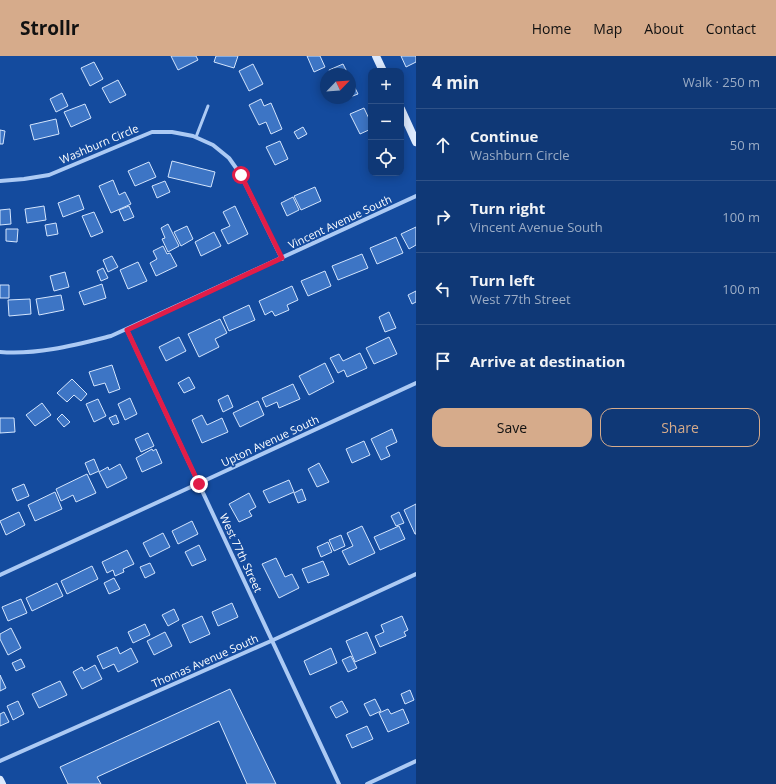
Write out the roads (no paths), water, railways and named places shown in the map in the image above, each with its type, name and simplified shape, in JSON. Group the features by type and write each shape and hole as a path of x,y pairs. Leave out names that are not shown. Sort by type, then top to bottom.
{"street":[{"path":"376,56 382,68"},
{"path":"404,116 416,142"},
{"name":"Washburn Circle","path":"0,181 24,180 49,175 152,132 172,132 196,137 213,145 241,175 282,258"},
{"name":"Vincent Avenue South","path":"0,352 42,351 77,345 127,330 416,196"},
{"name":"West 77th Street","path":"127,330 338,784"},
{"name":"Upton Avenue South","path":"0,575 416,383"},
{"name":"Thomas Avenue South","path":"0,761 271,641 416,574"},
{"path":"367,784 416,761"},
{"path":"0,780 2,784"}],"lane":[{"path":"196,137 208,106"}]}
